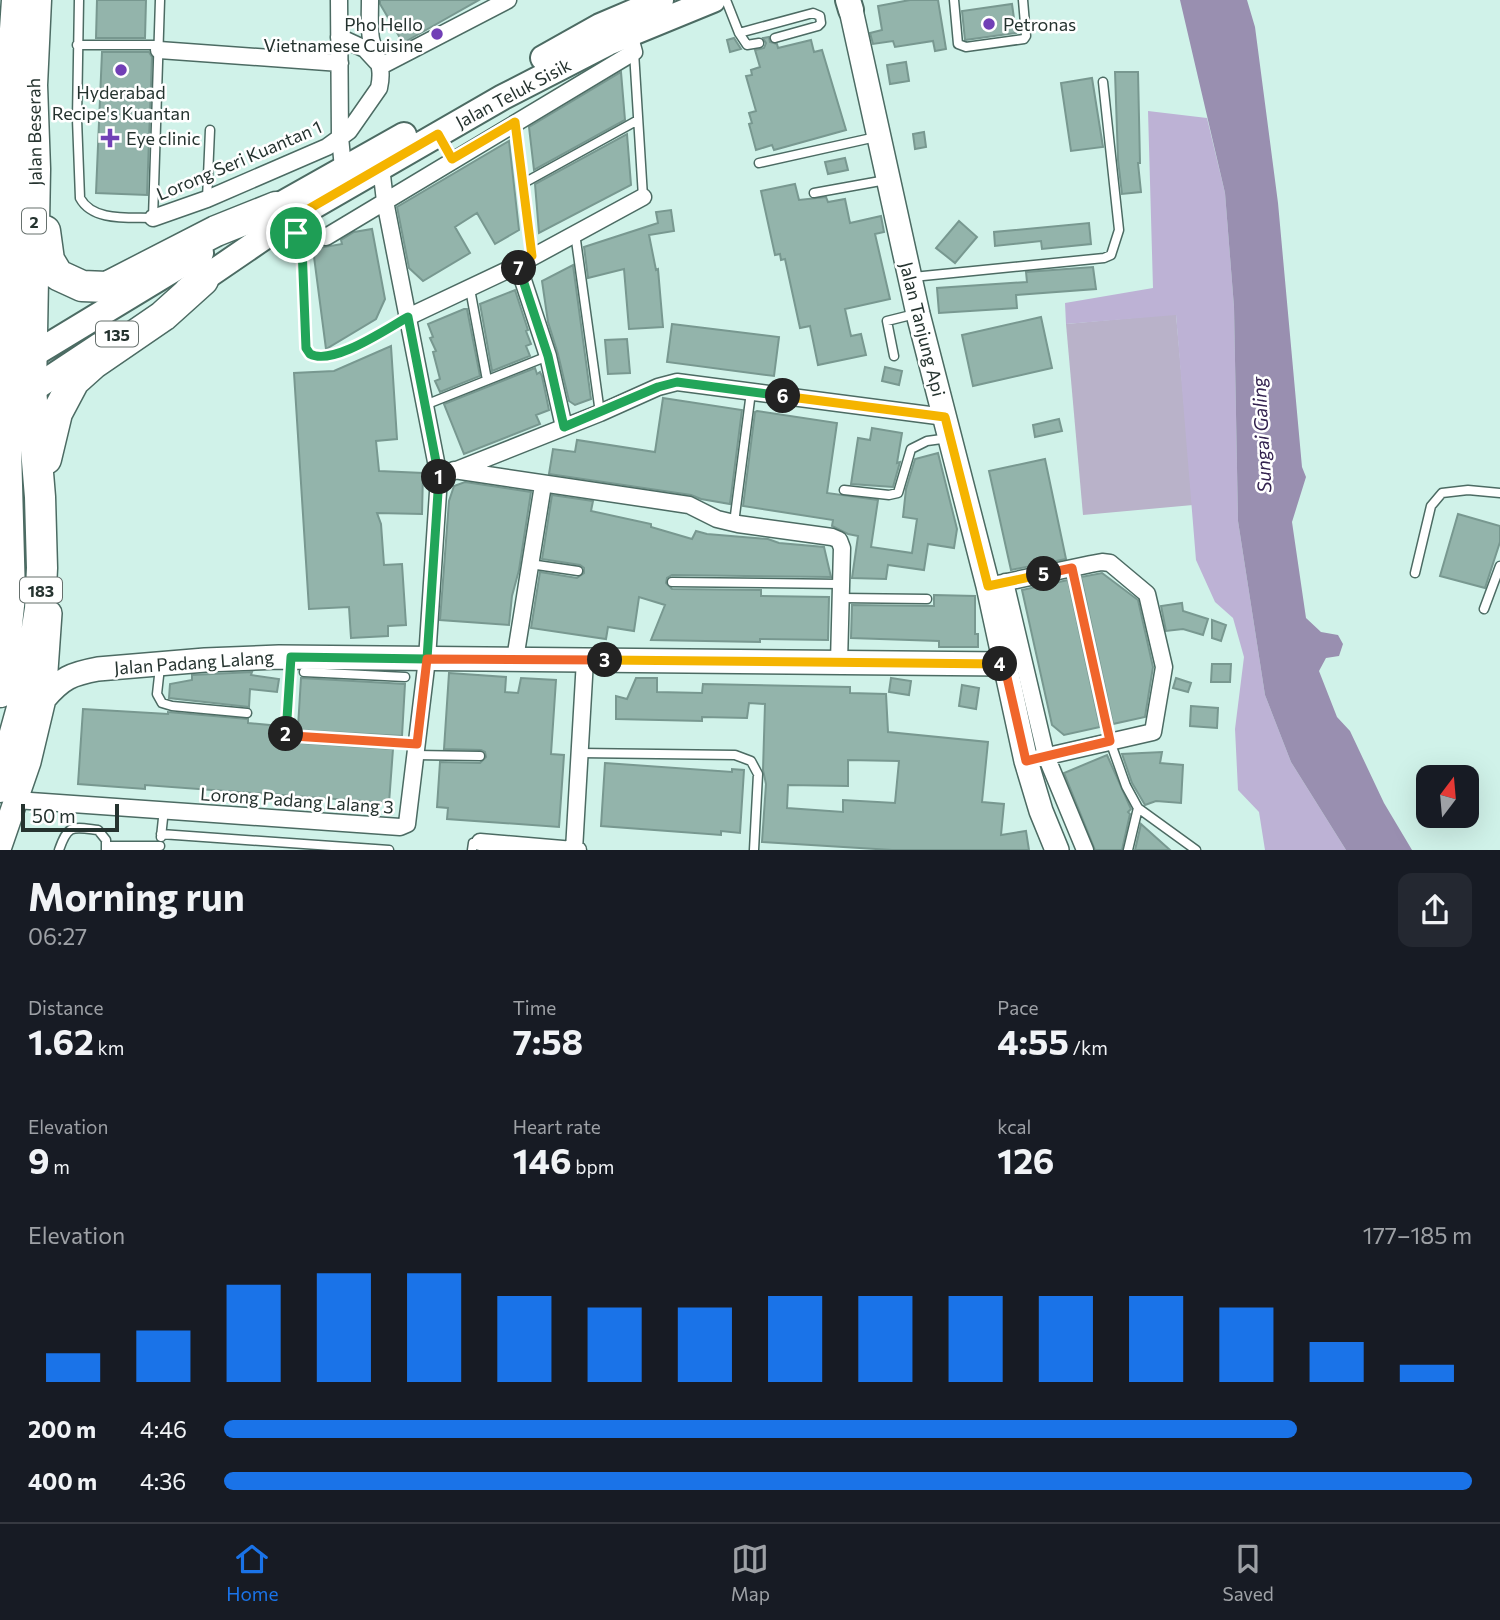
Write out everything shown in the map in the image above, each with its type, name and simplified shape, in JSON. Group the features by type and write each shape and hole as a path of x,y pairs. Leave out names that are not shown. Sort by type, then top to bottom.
{"highway":[{"name":"Jalan Beserah","path":"3,412 6,207 16,10"},
{"name":"Jalan Beserah","path":"10,103 35,169 31,389"},
{"path":"10,103 44,131 44,227 49,260 58,275 70,282 82,286 107,287 216,231 282,214"},
{"path":"0,275 6,207"},
{"path":"40,497 51,431 74,381 93,364 163,316 203,280"},
{"path":"3,375 31,356"},
{"name":"183","path":"8,793 40,609 40,497 31,389"},
{"name":"183","path":"0,692 5,608 3,412"}],"main road":[{"path":"600,26 641,0"},
{"name":"Jalan Teluk Sisik","path":"3,412 31,389 203,280 282,214 343,168 600,26 661,0"},
{"name":"Jalan Teluk Sisik","path":"31,356 282,214 381,167 503,97 608,43 631,43 713,0"}],"street":[{"path":"339,0 340,137 343,168"},
{"path":"370,0 371,38 381,66"},
{"path":"381,66 508,0"},
{"name":"Jalan Tanjung Api","path":"850,3 918,314 948,428 997,584 1004,664 1036,758 1041,811 1057,850"},
{"path":"339,37 365,49 381,66"},
{"path":"326,237 515,122 631,43"},
{"path":"159,48 340,63"},
{"name":"Lorong Seri Kuantan 1","path":"153,218 327,147 349,131 379,88 381,66"},
{"path":"503,97 515,122"},
{"path":"438,134 452,159"},
{"name":"Lorong Padang Lalang 3","path":"8,793 164,809 403,827 408,822 446,474 425,405 381,167"},
{"path":"408,317 525,261 643,197"},
{"path":"525,261 564,427"},
{"path":"446,474 658,387 677,382 751,392 948,428"},
{"path":"446,474 689,505 717,519 733,523 839,540 842,548 839,662"},
{"path":"515,659 542,485"},
{"path":"1036,758 1153,732 1164,667 1147,594 1110,563 1102,562 997,584 1036,758 1085,850"},
{"path":"42,568 51,616 62,650 75,661 98,669"},
{"path":"0,846 8,793 44,699 51,616"},
{"name":"Jalan Padang Lalang","path":"44,699 62,680 75,673 241,658 298,664 359,666 427,659 1004,664"},
{"path":"486,846 576,850 585,660"}],"lane":[{"path":"79,0 80,198 84,206 95,213 153,218 160,0"},
{"path":"726,0 739,33 747,45 759,43"},
{"path":"954,0 958,44 966,47 1024,39 1023,0"},
{"path":"739,33 813,13 820,16 821,23 818,26 775,38"},
{"path":"631,43 643,197"},
{"path":"78,45 159,48"},
{"path":"910,277 1104,258 1111,255 1119,230 1103,82"},
{"path":"522,184 638,120"},
{"path":"515,122 522,184 525,261"},
{"path":"207,198 210,130"},
{"path":"759,163 879,136"},
{"path":"814,193 889,180"},
{"path":"282,214 296,233 302,247 306,348 310,354 324,358 341,353 408,317"},
{"path":"575,233 600,412"},
{"path":"470,289 487,380"},
{"path":"894,356 887,321 918,314"},
{"path":"425,405 548,356"},
{"path":"733,523 751,392"},
{"path":"844,490 898,494 911,449 948,428"},
{"path":"1415,573 1431,506 1442,493 1468,490 1500,493"},
{"path":"530,564 578,571"},
{"path":"1484,609 1500,566"},
{"path":"1072,568 1110,741 1126,786 1138,808 1196,850"},
{"path":"672,582 841,591 927,599"},
{"path":"160,664 157,694 162,703 247,713"},
{"path":"298,664 286,733 288,736 480,756"},
{"path":"359,666 405,677"},
{"path":"580,753 735,755 751,761 758,774 754,850"},
{"path":"1128,850 1138,808"},
{"path":"59,850 70,828 98,830 104,834 106,848 160,848 164,809"},
{"path":"161,834 389,850"}],"shaded area":[{"path":"1148,111 1207,118 1225,193 1234,307 1238,521 1265,695 1291,762 1346,850 1265,850 1259,812 1238,790 1235,729 1244,657 1233,618 1215,602 1196,560 1176,315 1066,324 1065,303 1153,288"},
{"path":"1176,314 1193,505 1083,515 1066,324"}],"water":[{"name":"Sungai Galing","path":"1180,0 1247,0 1255,27 1278,203 1302,467 1306,477 1292,522 1306,618 1321,632 1338,635 1343,644 1339,656 1326,658 1319,671 1337,717 1350,731 1384,803 1412,850 1346,850 1291,762 1265,695 1238,521 1234,307 1225,193"}],"building":[{"path":"97,0 146,0 145,38 96,38"},
{"path":"380,0 479,0 403,43"},
{"path":"910,0 938,0 946,49 935,51 933,41 895,47 893,41 873,44 870,33 882,30 878,6"},
{"name":"Petronas","path":"1012,4 1016,33 965,40 962,11"},
{"path":"769,37 770,42 777,44 778,48 811,40 814,52 822,50 846,130 774,150 772,145 756,150 749,113 756,111 746,76 752,75 751,70 760,67 755,50 764,48 766,43 763,38"},
{"path":"734,38 741,49 730,52 727,40"},
{"path":"102,52 149,52 152,57 147,195 96,193"},
{"path":"906,62 909,81 890,84 887,65"},
{"path":"621,72 625,120 534,170 529,127"},
{"path":"1115,72 1138,72 1138,163 1141,192 1122,194"},
{"path":"1092,78 1103,147 1071,151 1061,83"},
{"path":"924,132 926,147 915,149 913,134"},
{"path":"627,134 631,185 539,233 535,184"},
{"path":"509,141 519,230 495,244 477,213 455,227 470,253 423,281 409,268 397,207"},
{"path":"845,158 848,170 828,174 825,162"},
{"path":"795,184 799,200 826,197 828,202 845,199 850,223 881,216 884,232 875,234 890,299 845,309 851,336 861,334 866,355 818,365 810,326 800,328 785,259 781,260 780,254 775,255 761,191"},
{"path":"671,210 674,231 649,235 656,270 658,269 663,327 629,329 624,269 588,278 584,247 658,223 656,212"},
{"path":"959,221 977,237 955,263 936,248"},
{"path":"1089,223 1091,244 1042,249 1041,241 995,246 994,232"},
{"path":"372,229 385,299 376,319 326,349 313,249 342,244 341,240 354,232"},
{"path":"573,265 591,399 575,405 569,401 548,322 542,281"},
{"path":"1093,267 1096,289 1016,295 1017,308 939,313 937,288 1027,282 1026,272"},
{"path":"515,290 528,330 526,331 531,344 526,346 530,356 492,371 480,304"},
{"path":"467,309 480,376 440,392 435,381 440,379 433,352 436,351 428,324"},
{"path":"1041,317 1052,368 973,386 962,335"},
{"path":"672,324 779,337 774,376 667,362"},
{"path":"627,339 630,373 608,374 605,340"},
{"path":"391,346 397,439 376,441 379,471 423,473 422,514 377,513 381,524 384,565 402,564 406,625 388,626 388,636 351,638 349,607 309,609 294,373 334,371"},
{"path":"885,367 902,371 899,385 882,381"},
{"path":"535,368 537,374 540,372 542,376 549,410 536,415 540,424 464,454 444,404"},
{"path":"663,398 742,410 730,504 691,495 549,474 553,449 575,452 577,440 655,452"},
{"path":"757,411 837,423 827,493 878,500 871,547 912,553 917,519 903,517 906,489 915,459 938,453 957,529 954,548 928,544 924,570 888,565 886,579 852,578 858,536 832,526 833,520 743,506"},
{"path":"1059,419 1062,431 1035,437 1033,425"},
{"path":"872,428 902,433 897,463 900,462 893,487 851,484 858,438 870,440"},
{"path":"1045,459 1066,559 1011,570 989,471"},
{"path":"465,482 531,492 509,625 440,620 449,501 454,486"},
{"path":"552,495 593,501 591,511 651,524 651,527 692,539 696,531 824,547 831,577 672,575 667,578 666,583 672,589 761,590 761,596 829,597 828,640 651,640 665,605 639,597 634,631 608,627 606,639 531,628 540,572 577,578 584,573 584,568 580,565 542,559"},
{"path":"1458,514 1500,526 1500,542 1485,588 1440,576"},
{"path":"1102,573 1138,600 1153,667 1145,717 1113,724 1081,577"},
{"path":"1068,580 1100,727 1064,735 1052,725 1022,590"},
{"path":"934,595 975,596 975,634 978,634 978,647 939,647 939,641 851,638 852,605 934,606"},
{"path":"1182,603 1183,611 1208,619 1203,635 1183,629 1166,631 1161,606"},
{"path":"1212,620 1226,625 1221,641 1212,638"},
{"path":"1212,664 1231,664 1230,682 1211,682"},
{"path":"252,672 251,675 279,679 277,692 250,689 249,707 169,698 170,684 192,680 192,675"},
{"path":"449,673 506,677 505,692 518,693 521,678 556,680 551,754 564,755 559,827 447,819 448,808 437,807 440,762 480,763 486,757 481,750 444,749"},
{"path":"301,678 405,684 402,736 294,730 293,727 298,727"},
{"path":"636,678 657,678 657,692 702,693 703,684 850,687 850,693 886,694 888,732 988,742 982,802 1004,804 1001,835 1026,831 1029,850 892,850 762,842 766,784 763,770 765,704 749,703 747,718 702,717 702,721 616,719 616,696 627,699","holes":["848,760 899,761 895,803 843,800 843,812 787,808 788,785 848,786"]},
{"path":"891,678 911,681 909,695 889,692"},
{"path":"1176,678 1191,683 1188,692 1173,688"},
{"path":"962,685 979,688 976,709 959,706"},
{"path":"1191,706 1218,708 1217,728 1190,726"},
{"path":"83,709 168,712 248,719 248,723 280,726 282,739 287,742 393,749 389,803 145,785 145,789 78,784"},
{"path":"1162,752 1160,763 1183,765 1181,803 1156,801 1145,805 1132,783 1122,754"},
{"path":"1107,755 1131,809 1128,812 1130,814 1122,850 1095,850 1064,773"},
{"path":"605,763 732,772 732,769 744,770 740,833 721,831 721,835 601,826"},
{"path":"1141,824 1170,850 1135,850"}],"place":[{"name":"Petronas","path":"989,24"},
{"name":"Pho Hello Vietnamese Cuisine","path":"437,34"},
{"name":"Hyderabad Recipe's Kuantan","path":"121,70"},
{"name":"Eye clinic","path":"110,138"}],"route":[{"path":"296,233 288,221 438,134 452,159 515,122 532,256 518,265 548,356 564,427 658,387 677,382 945,417 988,586 1072,568 1110,741 1026,761 1004,664 427,659 417,744 288,736 286,733 291,657 427,659 439,477 408,317 341,353 324,358 310,354 306,348 302,247 296,233"}]}
